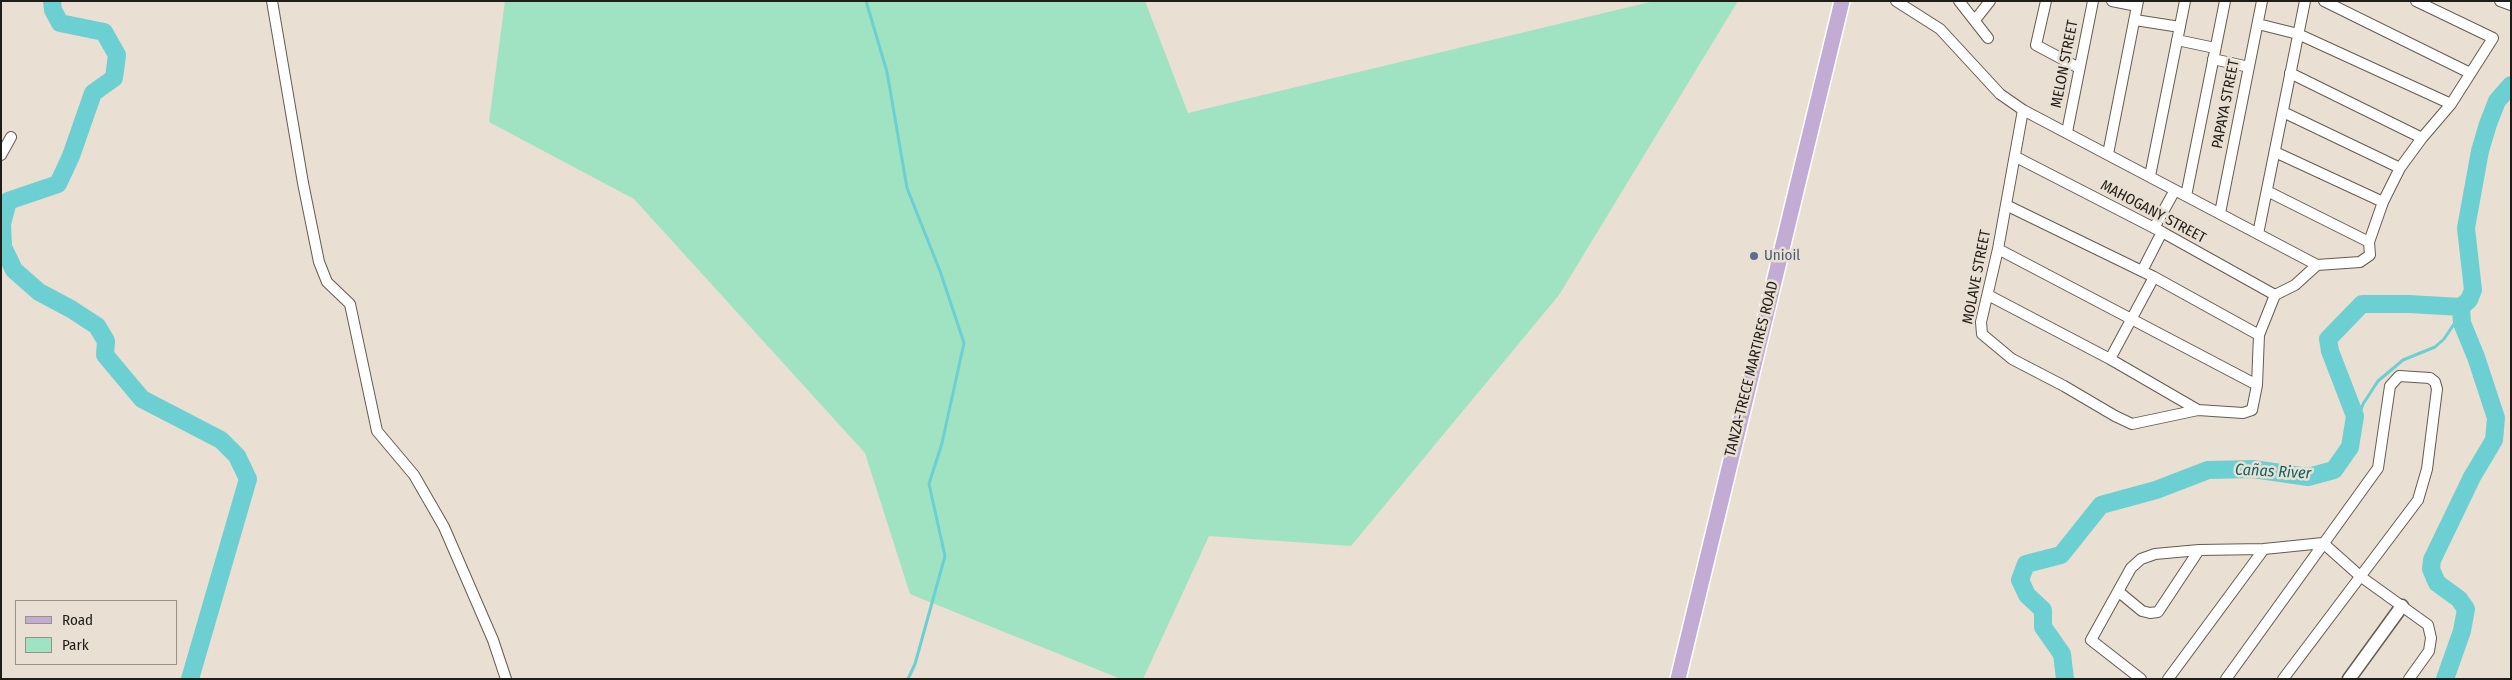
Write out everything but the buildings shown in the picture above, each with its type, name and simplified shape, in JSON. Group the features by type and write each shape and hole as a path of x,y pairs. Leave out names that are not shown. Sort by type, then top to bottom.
{"main road":[{"name":"TANZA-TRECE MARTIRES ROAD","path":"1678,679 1842,1"}],"street":[{"path":"272,1 303,183 319,262 327,282 350,304 377,431 414,475 444,526 493,640 506,679"},
{"path":"1896,1 1940,29 2000,94 2023,110 2317,265 2367,260 2371,249 2369,242 2383,202 2400,168 2451,104 2493,38 2416,1"},
{"path":"1959,1 1988,38"},
{"path":"1975,20 1990,1"},
{"path":"2046,1 2036,45 2079,68"},
{"name":"MELON STREET","path":"2067,132 2093,1"},
{"path":"2108,154 2138,4 2112,1"},
{"path":"2150,176 2185,1"},
{"path":"2186,196 2225,1"},
{"name":"PAPAYA STREET","path":"2220,213 2262,1"},
{"path":"2258,234 2305,1"},
{"path":"2324,1 2470,73"},
{"path":"2500,1 2511,5"},
{"path":"2135,20 2180,27"},
{"path":"2258,24 2298,34 2451,104"},
{"path":"2177,40 2215,48"},
{"path":"2213,60 2249,67"},
{"path":"2290,73 2422,138"},
{"name":"MOLAVE STREET","path":"2023,110 2016,157 1980,328 1982,334 1991,344 2012,359 2132,424 2198,410"},
{"path":"2282,112 2400,168"},
{"path":"1,155 12,137"},
{"path":"2274,152 2383,202"},
{"name":"MAHOGANY STREET","path":"2016,157 2158,230 2276,295"},
{"path":"2142,271 2175,190"},
{"path":"2267,191 2369,242"},
{"path":"2006,205 2154,277 2259,335"},
{"path":"1998,248 2133,317 2257,385"},
{"path":"1988,295 2110,359 2198,410 2243,413 2252,410 2257,385 2259,335 2276,295 2295,285 2317,265"},
{"path":"2110,359 2154,277"},
{"path":"2226,679 2378,468 2390,386 2399,376 2430,378 2435,382 2437,389 2427,469 2418,500 2283,679"},
{"path":"2142,679 2091,640 2131,568 2141,559 2155,554 2199,550 2264,549 2324,543 2360,576 2428,625 2431,638 2429,651 2409,679"},
{"path":"2168,679 2264,549"},
{"path":"2119,592 2142,611 2158,612 2199,550"},
{"path":"2349,679 2402,606"}],"green space":[{"path":"505,1 1145,1 1188,113 1654,1 1738,1 1559,295 1351,546 1209,536 1143,679 1121,679 910,594 865,453 634,199 489,122"}],"waterway":[{"path":"52,1 53,10 60,23 104,32 117,55 114,78 93,93 71,156 58,184 8,201 2,224 3,247 14,270 39,292 71,309 97,326 106,341 105,355 142,399 221,440 237,456 248,479 190,679"},
{"path":"866,1 887,72 907,188 940,271 964,343 942,443 929,484 945,556 915,664 908,679"},
{"name":"Cañas River","path":"2065,679 2062,654 2043,627 2043,610 2027,595 2020,580 2026,564 2061,555 2101,505 2156,490 2208,470 2253,469 2308,477 2334,470 2350,447 2355,416 2330,351 2328,339 2362,304 2461,307 2469,300 2473,290 2466,228 2480,151 2497,101 2511,85"},
{"path":"2445,679 2462,631 2466,609 2459,599 2437,583 2431,569 2432,560 2472,477 2494,440 2496,418 2476,357 2462,323 2461,307"},
{"path":"2353,431 2363,404 2378,381 2403,360 2435,347 2444,339 2460,315"}],"place":[{"name":"Unioil","path":"1754,256"}]}
